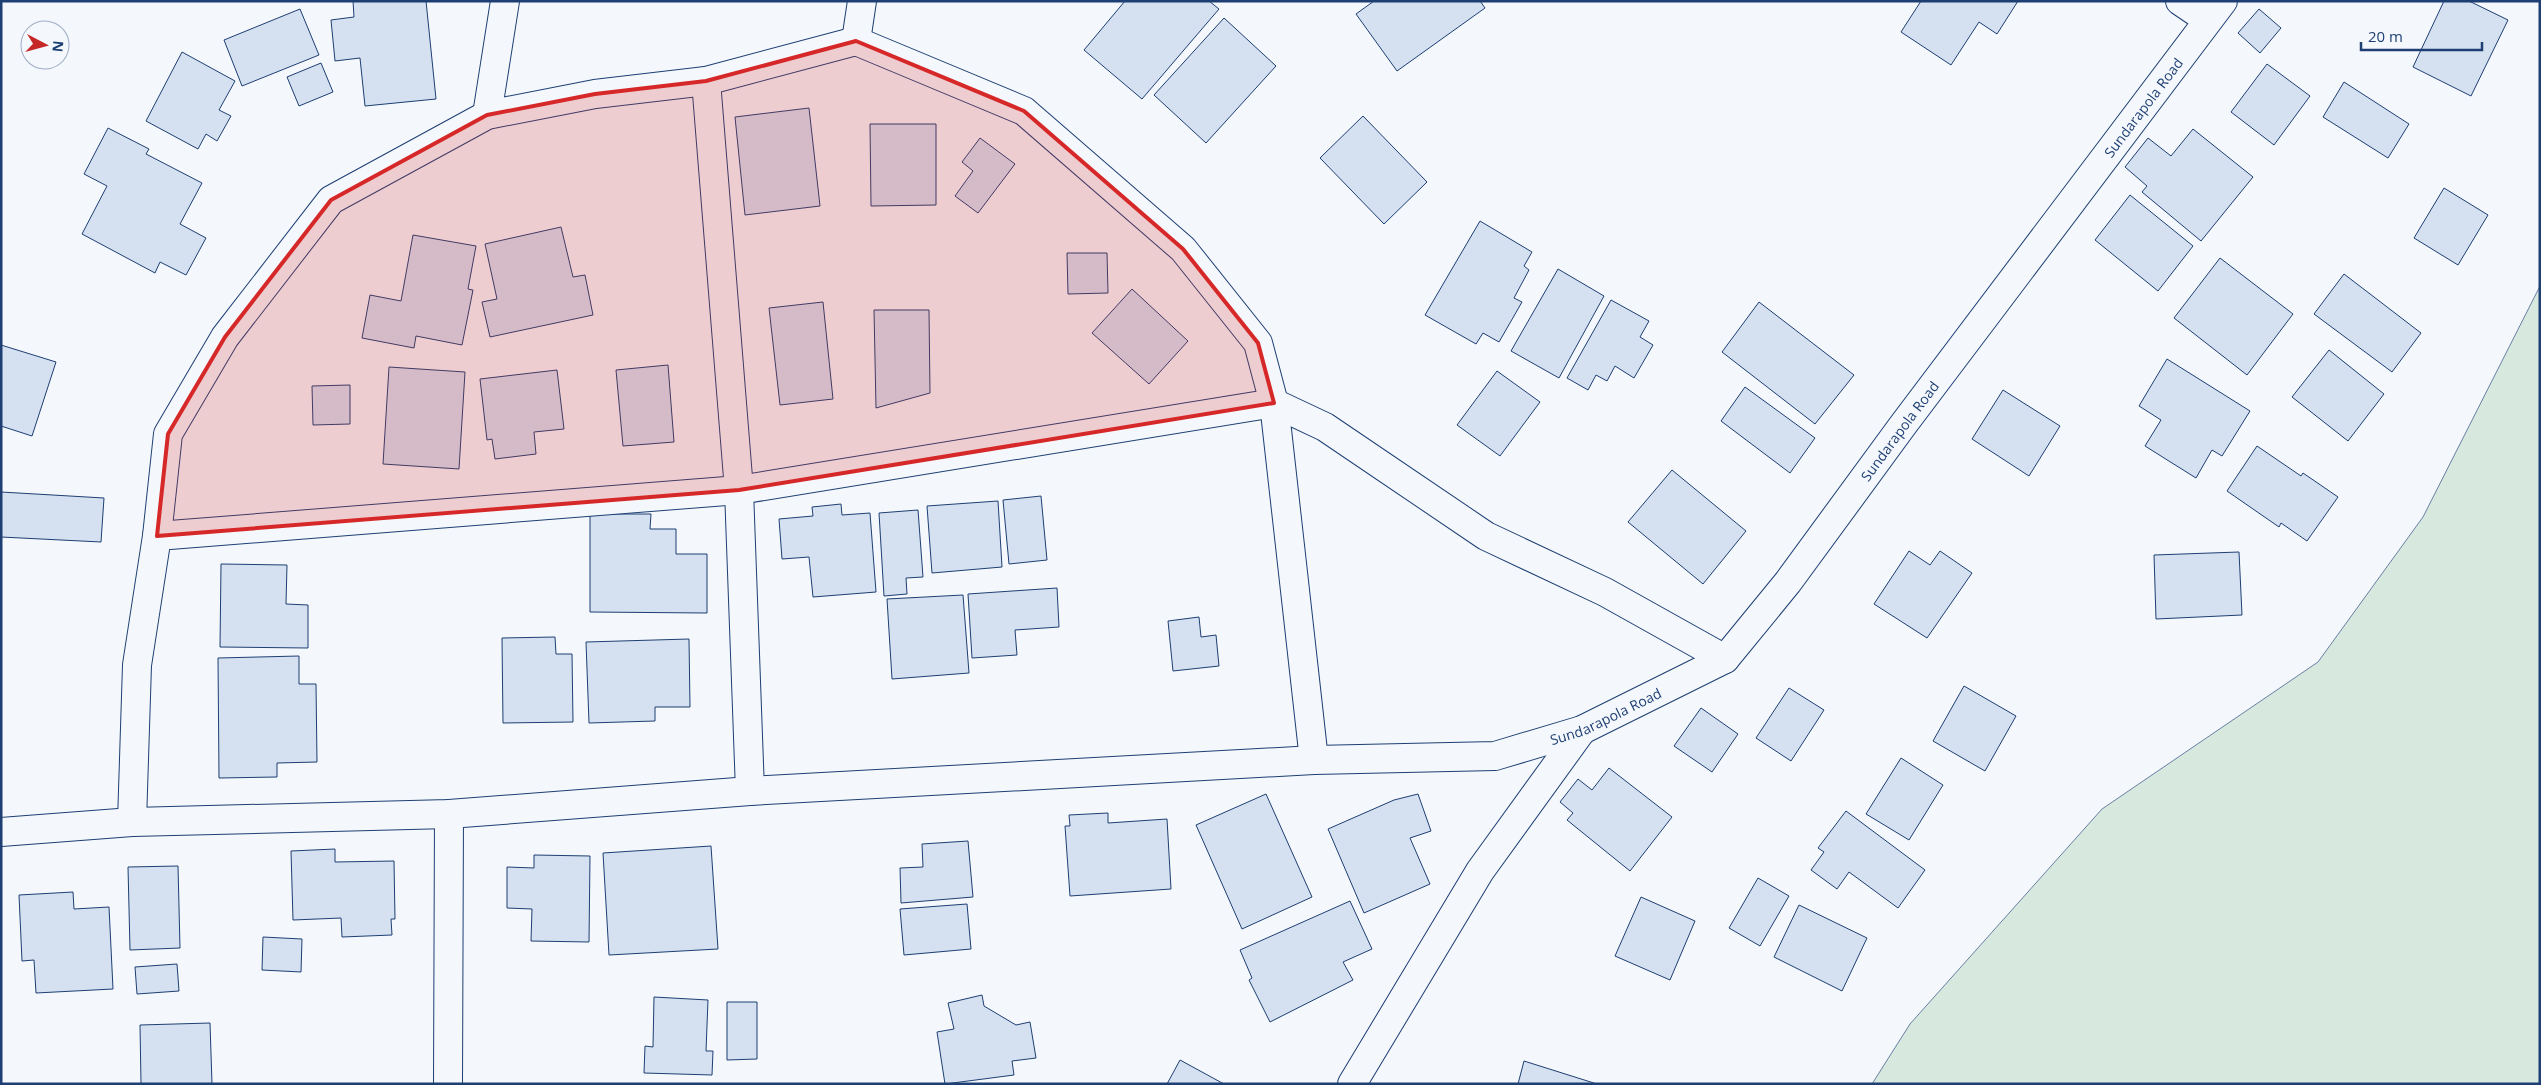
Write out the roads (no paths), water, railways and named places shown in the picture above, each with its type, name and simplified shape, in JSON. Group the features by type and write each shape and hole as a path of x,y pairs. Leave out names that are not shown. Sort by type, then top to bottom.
{"street":[{"path":"487,115 505,1"},
{"path":"856,40 862,1"},
{"path":"2180,1 2216,10"},
{"name":"Sundarapola Road","path":"1,832 132,822 449,814 750,791 1314,760 1495,756 1582,730 1725,658 1788,582 1903,425 2216,10"},
{"path":"132,822 137,666 157,536 168,434 225,337 331,200 487,115 596,94 706,81 856,40 1024,111 1182,249 1258,344 1274,403 1314,760"},
{"path":"706,81 739,490 750,791"},
{"path":"157,536 739,490 1274,403 1325,427 1486,536 1606,592 1725,658"},
{"path":"1352,1084 1480,871 1582,730"},
{"path":"448,1084 449,814"}]}
